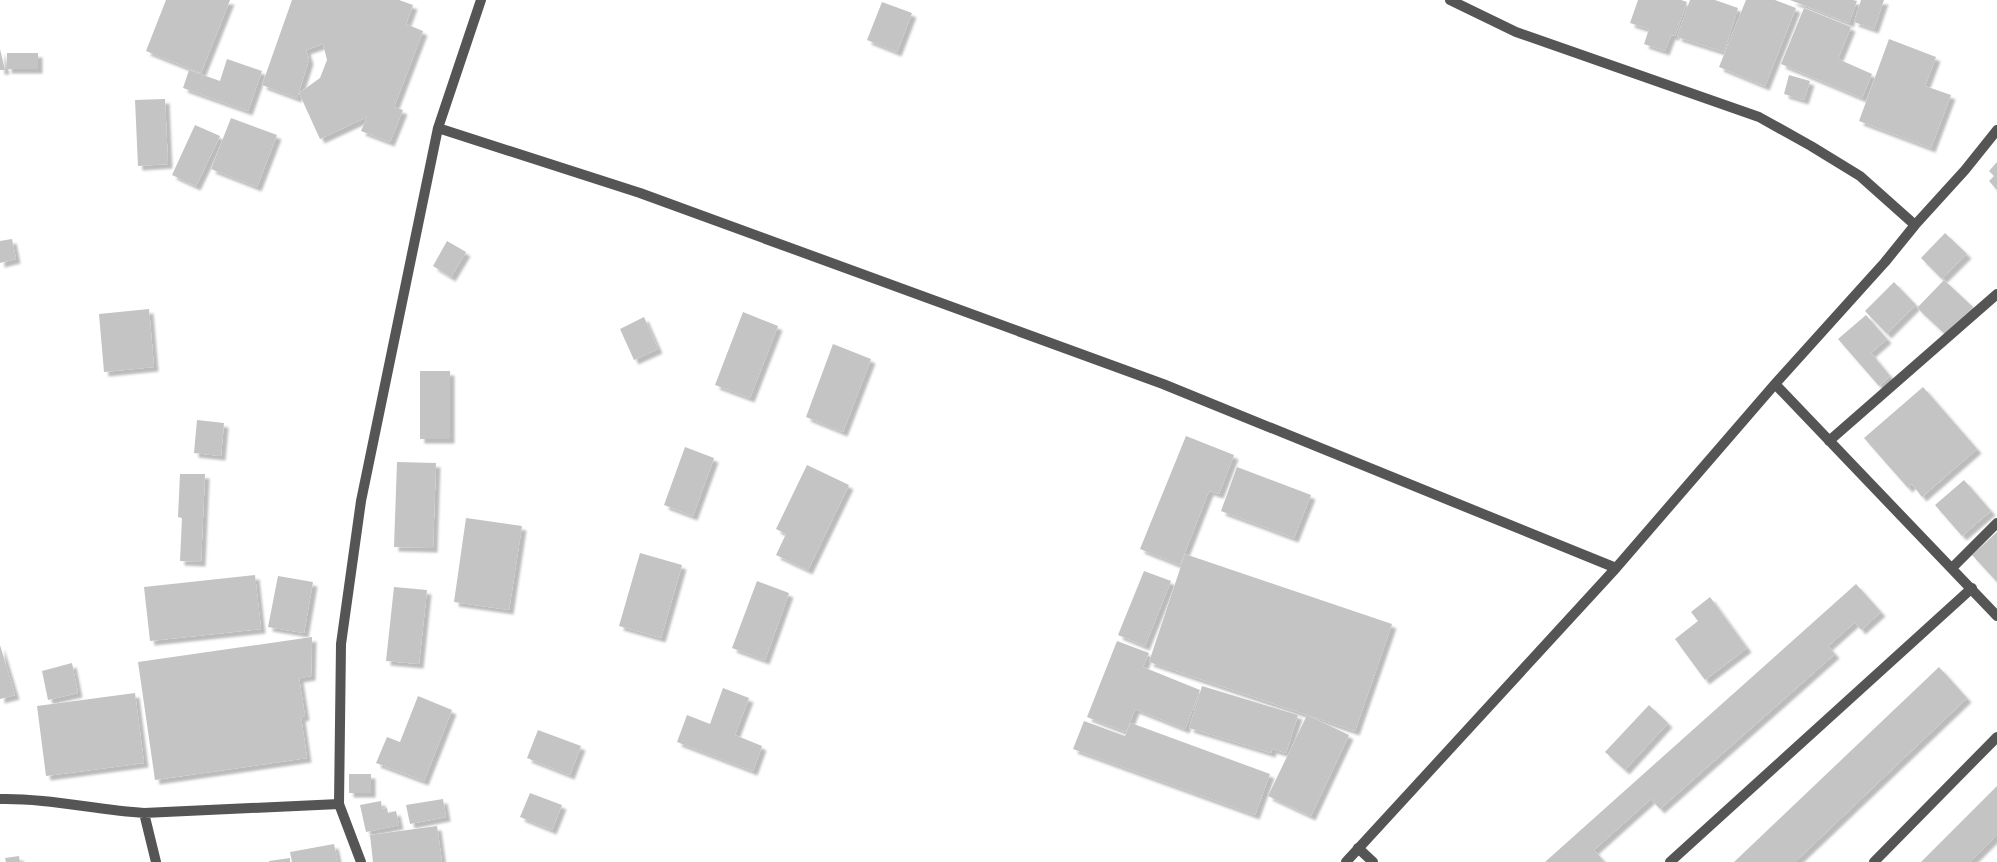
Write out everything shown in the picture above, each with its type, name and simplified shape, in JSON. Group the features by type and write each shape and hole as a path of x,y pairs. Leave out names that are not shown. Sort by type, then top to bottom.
{"street":[{"path":"361,862 339,804 341,644 361,500 438,128 481,0"},
{"path":"1450,0 1516,32 1759,117 1860,176 1915,225"},
{"path":"438,128 640,193 1163,384 1616,568"},
{"path":"1346,862 1616,568 1775,384 1885,262 1997,130"},
{"path":"1829,441 1997,294"},
{"path":"1775,384 1997,616"},
{"path":"1952,568 1997,524"},
{"path":"1670,862 1972,588"},
{"path":"1874,862 1997,737"},
{"path":"0,799 22,798 120,811 144,812 339,804"},
{"path":"144,812 156,862"},
{"path":"1358,848 1373,862"}],"building":[{"path":"166,0 230,0 201,73 146,51"},
{"path":"292,0 399,0 413,5 406,24 423,31 394,107 403,110 390,142 361,131 367,117 320,139 299,93 320,78 327,60 323,44 306,50 309,60 297,98 262,85"},
{"path":"1638,0 1681,0 1687,2 1675,36 1671,35 1665,51 1644,44 1649,29 1630,23"},
{"path":"1690,0 1715,0 1738,8 1724,52 1677,37"},
{"path":"1746,0 1775,0 1796,8 1765,86 1719,67"},
{"path":"1790,0 1853,0 1857,1 1849,23"},
{"path":"1861,0 1884,0 1874,29 1854,22"},
{"path":"882,2 912,13 897,52 867,40"},
{"path":"1804,8 1851,27 1838,59 1872,74 1862,98 1781,64"},
{"path":"1889,39 1936,57 1925,86 1951,95 1931,148 1859,121"},
{"path":"0,49 5,70 0,70"},
{"path":"7,53 38,53 38,69 7,69"},
{"path":"227,59 262,71 248,111 183,88 189,70 220,81"},
{"path":"1789,75 1810,81 1804,100 1784,94"},
{"path":"165,99 168,164 138,166 135,100"},
{"path":"231,118 277,135 257,187 211,169"},
{"path":"195,125 220,136 196,186 172,175"},
{"path":"1997,162 1997,190 1989,181 1994,176 1989,171"},
{"path":"1945,233 1967,254 1942,279 1921,258"},
{"path":"12,239 16,259 0,263 0,241"},
{"path":"447,241 466,252 451,277 433,266"},
{"path":"1944,280 1973,307 1946,335 1917,308"},
{"path":"1894,282 1916,305 1887,334 1865,311"},
{"path":"149,309 154,367 104,372 99,314"},
{"path":"743,312 778,326 750,398 715,385"},
{"path":"1866,315 1887,339 1871,353 1890,376 1879,386 1838,339"},
{"path":"644,317 658,349 634,360 620,329"},
{"path":"833,344 871,359 843,432 806,417"},
{"path":"420,371 450,371 450,439 420,439"},
{"path":"1923,387 1977,449 1922,497 1912,484 1908,488 1864,438"},
{"path":"197,420 224,423 221,456 194,453"},
{"path":"1186,436 1234,455 1219,494 1209,491 1180,565 1140,549"},
{"path":"685,447 714,458 693,516 664,505"},
{"path":"397,462 436,463 433,548 394,547"},
{"path":"807,465 849,485 808,570 776,555 786,534 776,529"},
{"path":"1237,467 1311,495 1294,538 1221,511"},
{"path":"180,474 205,474 201,562 180,561 182,518 178,517"},
{"path":"1964,480 1991,511 1962,536 1935,505"},
{"path":"466,518 522,526 509,610 454,602"},
{"path":"1997,532 1997,582 1972,555"},
{"path":"640,553 682,565 661,638 619,626"},
{"path":"1185,554 1392,624 1355,731 1149,662"},
{"path":"1144,571 1171,581 1145,646 1118,635"},
{"path":"255,575 261,629 150,641 144,587"},
{"path":"278,576 313,582 304,633 268,627"},
{"path":"757,581 789,593 765,660 732,648"},
{"path":"1856,584 1881,612 1861,630 1855,622 1828,646 1835,654 1660,809 1651,799 1594,850 1603,860 1601,862 1545,862"},
{"path":"394,587 427,590 419,664 386,661"},
{"path":"1710,597 1747,648 1705,680 1675,639 1698,621 1691,612"},
{"path":"312,637 311,676 299,678 305,716 301,717 307,758 155,780 138,662"},
{"path":"1117,641 1149,653 1143,667 1200,690 1185,729 1135,709 1126,732 1087,717"},
{"path":"0,645 15,695 0,699"},
{"path":"72,663 78,693 48,700 42,671"},
{"path":"1939,667 1967,698 1795,862 1734,862"},
{"path":"1202,686 1298,715 1286,753 1272,749 1271,753 1189,728"},
{"path":"723,688 749,698 735,735 762,746 753,771 677,742 687,715 710,724"},
{"path":"135,693 144,763 46,776 37,706"},
{"path":"418,696 452,710 424,781 376,763 387,737 400,742"},
{"path":"1649,705 1668,723 1625,770 1605,752"},
{"path":"1307,715 1349,735 1311,816 1268,796"},
{"path":"1084,721 1125,736 1131,723 1270,774 1255,815 1073,749"},
{"path":"538,730 581,746 570,775 527,758"},
{"path":"349,774 371,774 371,793 349,793"},
{"path":"1997,786 1997,835 1970,862 1921,862"},
{"path":"530,793 562,805 552,830 520,817"},
{"path":"443,799 446,817 410,824 406,805"},
{"path":"381,801 382,809 387,808 388,813 396,811 399,825 366,832 360,805"},
{"path":"437,826 442,862 373,862 370,835"},
{"path":"334,844 338,862 292,862 290,852"},
{"path":"19,856 20,862 6,862 5,858"},
{"path":"290,858 290,862 269,862 269,861"}]}
